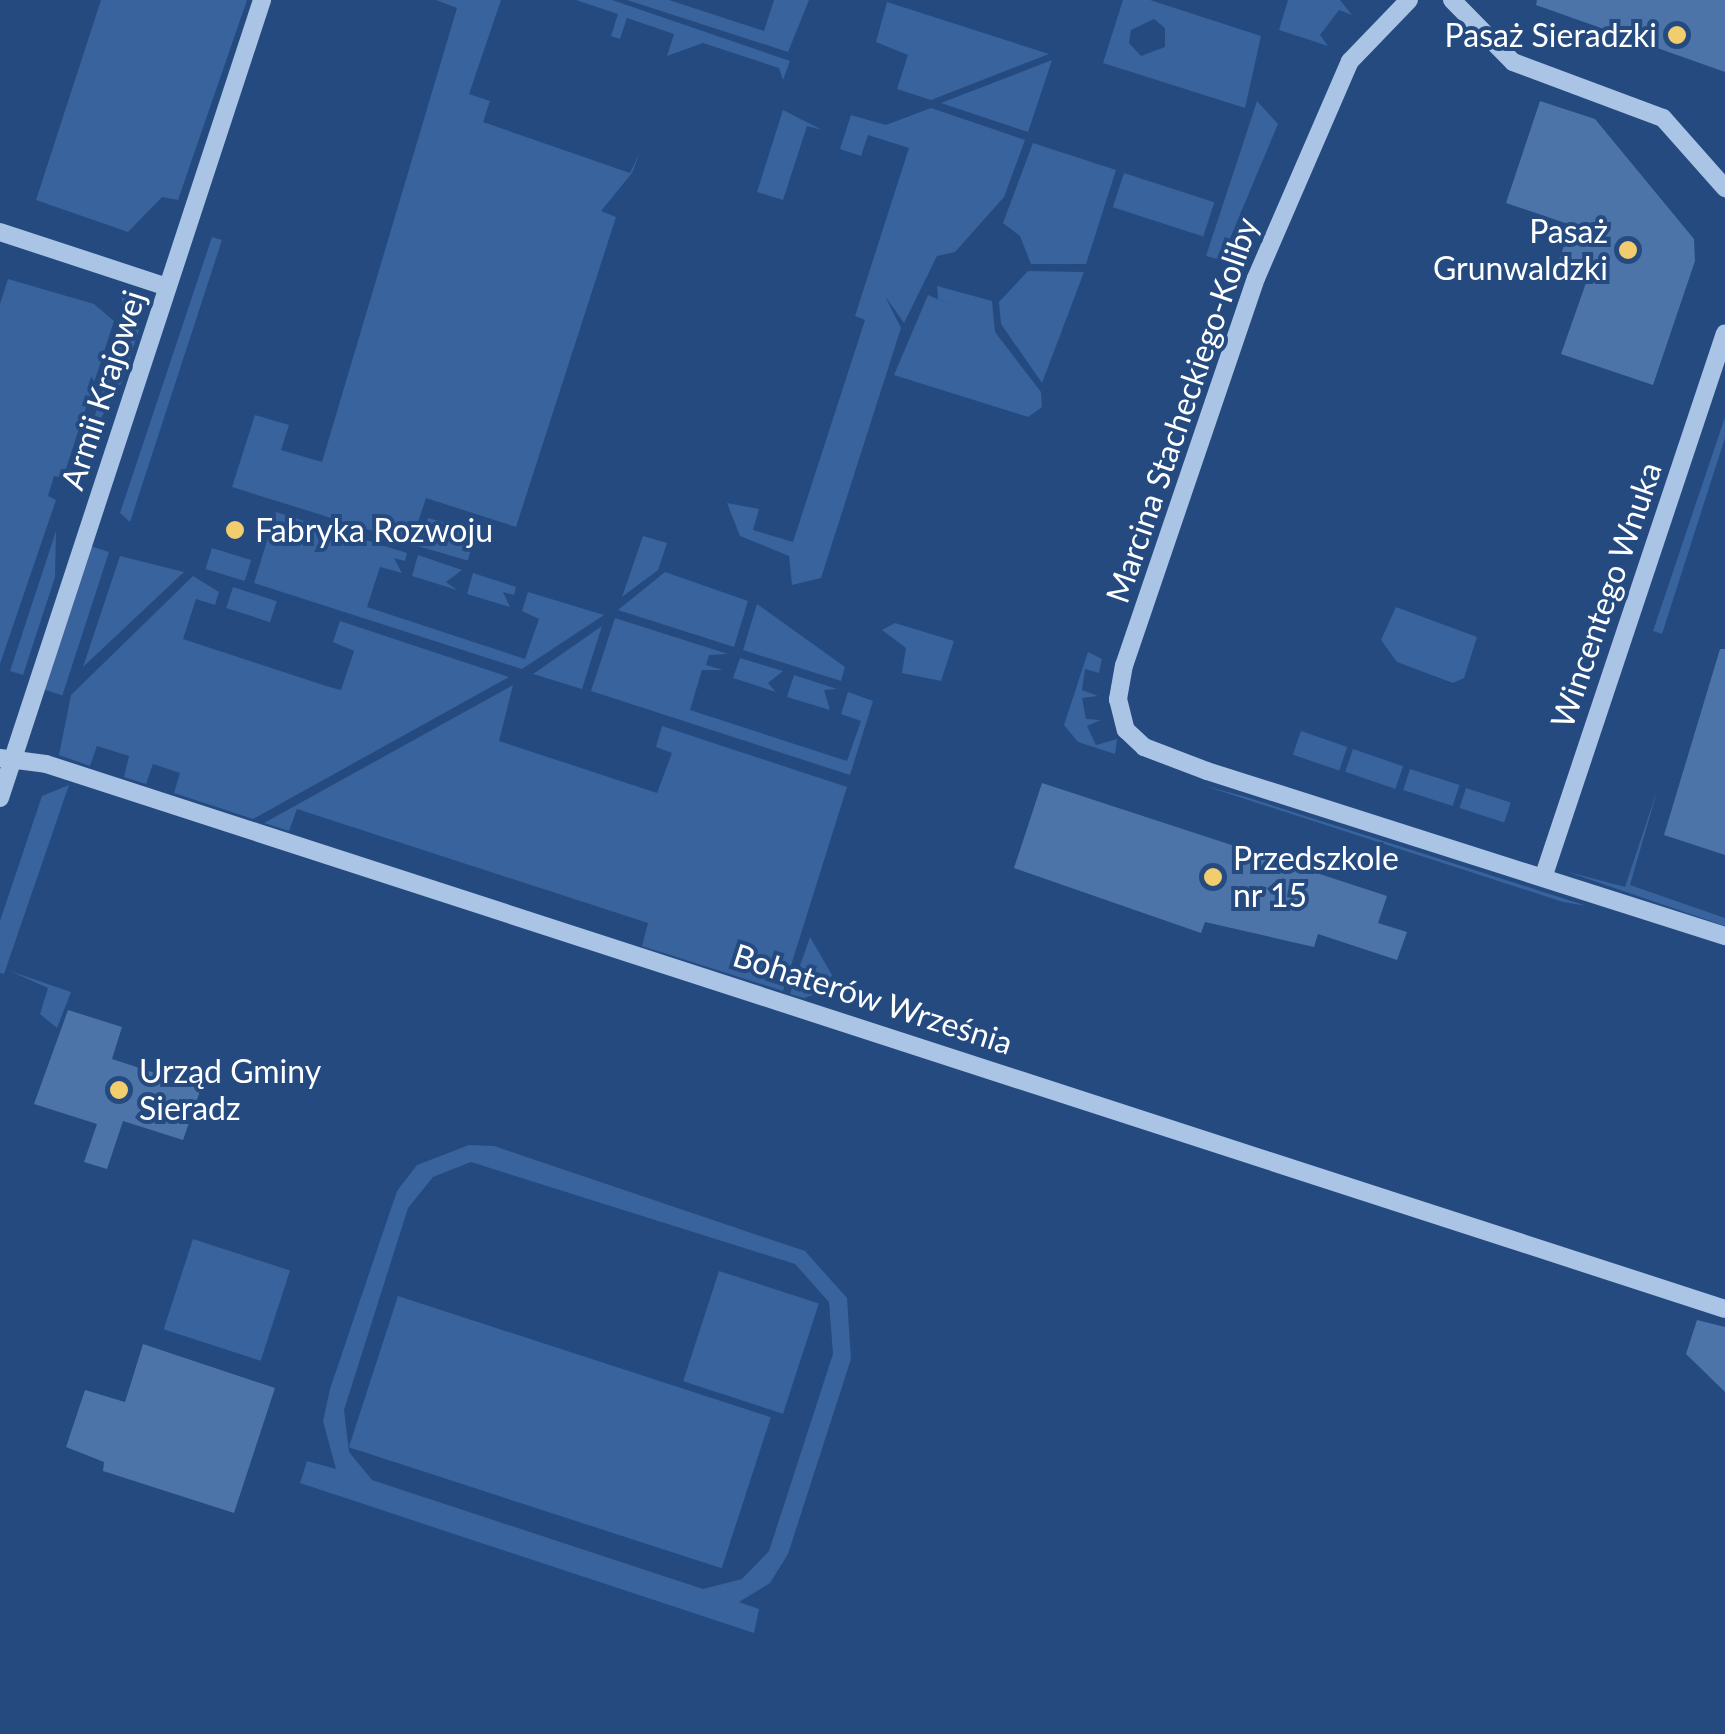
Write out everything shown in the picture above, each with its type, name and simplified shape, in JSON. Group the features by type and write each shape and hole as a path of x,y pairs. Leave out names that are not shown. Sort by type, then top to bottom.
{"street":[{"name":"Armii Krajowej","path":"0,798 6,760 262,0"},
{"name":"Marcina Stacheckiego-Koliby","path":"1409,0 1350,60 1270,244 1118,699 1126,730 1144,746 1257,787 1544,875 1725,936"},
{"path":"1452,0 1513,62 1663,118 1725,188"},
{"path":"0,232 168,287"},
{"name":"Wincentego Wnuka","path":"1544,875 1725,334"},
{"name":"Bohaterów Września","path":"6,760 46,764 1725,1309"}],"shaded area":[{"path":"101,0 247,0 178,200 162,197 128,232 36,200"},
{"path":"436,0 501,0 469,94 490,101 483,122 630,173 640,152 632,173 601,211 616,217 516,527 426,498 411,543 232,487 255,415 289,425 281,450 322,462 457,8"},
{"path":"576,0 612,0 790,61 783,80 779,68 703,43 667,56 674,34 627,18 620,39 611,36 618,14"},
{"path":"627,0 669,0 764,31 774,0 809,0 788,52"},
{"path":"1123,0 1150,0 1261,36 1245,108 1103,63","holes":["1154,19 1165,28 1165,47 1141,56 1129,43 1131,30"]},
{"path":"1288,0 1340,0 1352,15 1339,10 1320,35 1328,46 1279,30"},
{"path":"887,2 1049,54 931,100 897,89 908,55 876,42"},
{"path":"1052,60 1028,132 941,103"},
{"path":"1257,101 1278,124 1221,260 1206,256"},
{"path":"931,108 1025,140 1004,197 955,252 937,256 904,323 885,296 901,328 821,578 792,585 789,556 740,536 727,503 759,509 753,530 793,542 865,320 855,316 909,148 868,135 861,156 840,149 851,115 886,125"},
{"path":"783,110 822,130 807,126 783,200 757,192"},
{"path":"1033,143 1116,170 1086,264 1031,264 1020,236 1003,223"},
{"path":"1124,173 1214,202 1203,237 1113,207"},
{"path":"212,237 222,240 130,522 120,513"},
{"path":"1028,271 1084,272 1042,383 1001,324 999,302"},
{"path":"8,279 94,304 114,321 63,478 54,476 48,496 56,500 0,664 0,304"},
{"path":"937,286 992,301 995,332 1041,392 1042,407 1028,417 894,375 928,295 959,308 938,299"},
{"path":"121,288 136,308 139,330 122,382 86,444 124,323"},
{"path":"1725,417 1725,438 1662,634 1653,631"},
{"path":"276,512 407,553 405,561 394,558 402,573 380,567 367,607 525,659 539,619 522,611 528,592 604,615 522,669 254,583"},
{"path":"428,518 476,532 468,561 420,547"},
{"path":"56,531 55,577 23,675 10,671"},
{"path":"643,536 667,543 658,570 622,597"},
{"path":"88,545 109,552 62,696 41,689"},
{"path":"212,548 251,560 245,581 206,569"},
{"path":"418,555 462,570 446,582 457,590 412,576"},
{"path":"120,556 184,572 83,667"},
{"path":"665,572 748,601 734,647 618,610"},
{"path":"473,573 516,587 514,595 503,592 510,607 467,594"},
{"path":"193,576 219,592 215,605 196,599 183,639 326,686 341,690 354,651 333,642 340,621 509,677 253,819 174,793 180,773 153,764 146,784 124,777 129,756 97,746 90,766 59,755 71,695"},
{"path":"233,587 277,601 270,622 226,608"},
{"path":"757,604 845,667 841,681 743,650"},
{"path":"1396,607 1477,637 1464,678 1453,683 1397,662 1381,640"},
{"path":"615,618 728,654 709,655 706,665 723,670 702,670 690,710 847,761 861,721 841,714 848,692 873,701 850,775 591,691"},
{"path":"895,623 954,641 941,681 902,673 906,648 882,630"},
{"path":"602,626 582,689 533,674"},
{"path":"1088,652 1102,659 1099,673 1085,669 1082,690 1098,696 1082,698 1086,719 1101,720 1087,726 1096,745 1117,739 1115,754 1078,742 1064,725"},
{"path":"740,658 783,671 768,683 776,692 733,678"},
{"path":"794,675 837,689 824,690 830,710 787,697"},
{"path":"513,685 499,741 657,793 672,753 656,747 662,726 847,787 783,991 642,946 648,923 297,809 289,831 264,823"},
{"path":"1301,731 1347,747 1339,771 1293,755"},
{"path":"1353,749 1403,766 1395,789 1345,772"},
{"path":"1410,769 1459,785 1453,806 1403,790"},
{"path":"69,785 4,974 0,973 0,921 42,796"},
{"path":"1205,786 1243,796 1587,906 1563,902"},
{"path":"1466,788 1511,803 1504,822 1460,808"},
{"path":"1658,788 1630,885 1725,918 1725,926 1565,871 1625,887"},
{"path":"810,937 832,975 824,991 804,998 790,994"},
{"path":"10,971 71,992 57,1028 40,1014 48,988"},
{"path":"469,1145 494,1146 805,1251 847,1298 851,1359 788,1554 770,1583 739,1602 759,1609 754,1633 300,1483 307,1461 336,1469 323,1421 330,1389 397,1191 417,1165","holes":["471,1162 795,1264 829,1302 833,1354 769,1551 742,1579 703,1589 372,1480 349,1452 344,1410 408,1208 433,1177"]},
{"path":"193,1239 290,1271 261,1361 164,1329"},
{"path":"719,1271 819,1303 783,1414 683,1381"},
{"path":"398,1296 771,1417 722,1568 349,1447"}],"building":[{"name":"Pasaż Sieradzki","path":"1537,0 1725,0 1725,72 1536,5"},
{"name":"Pasaż Grunwaldzki","path":"1540,101 1595,119 1694,239 1695,261 1653,385 1561,354 1587,280 1556,269 1571,225 1506,203"},
{"path":"1720,649 1725,649 1725,855 1664,835"},
{"name":"Przedszkole nr 15","path":"1042,783 1387,896 1378,923 1407,932 1397,960 1318,934 1314,947 1205,922 1201,933 1014,868"},
{"name":"Urząd Gminy Sieradz","path":"68,1010 122,1027 112,1059 201,1088 183,1140 123,1121 107,1169 84,1162 97,1124 34,1104"},
{"path":"1697,1320 1725,1327 1725,1392 1686,1354"},
{"path":"143,1344 275,1388 234,1513 103,1471 104,1462 66,1447 85,1390 125,1402"}],"place":[{"name":"Pasaż Sieradzki","path":"1677,35"},
{"name":"Pasaż Grunwaldzki","path":"1628,250"},
{"name":"Fabryka Rozwoju","path":"235,530"},
{"name":"Przedszkole nr 15","path":"1213,877"},
{"name":"Urząd Gminy Sieradz","path":"119,1090"}]}
